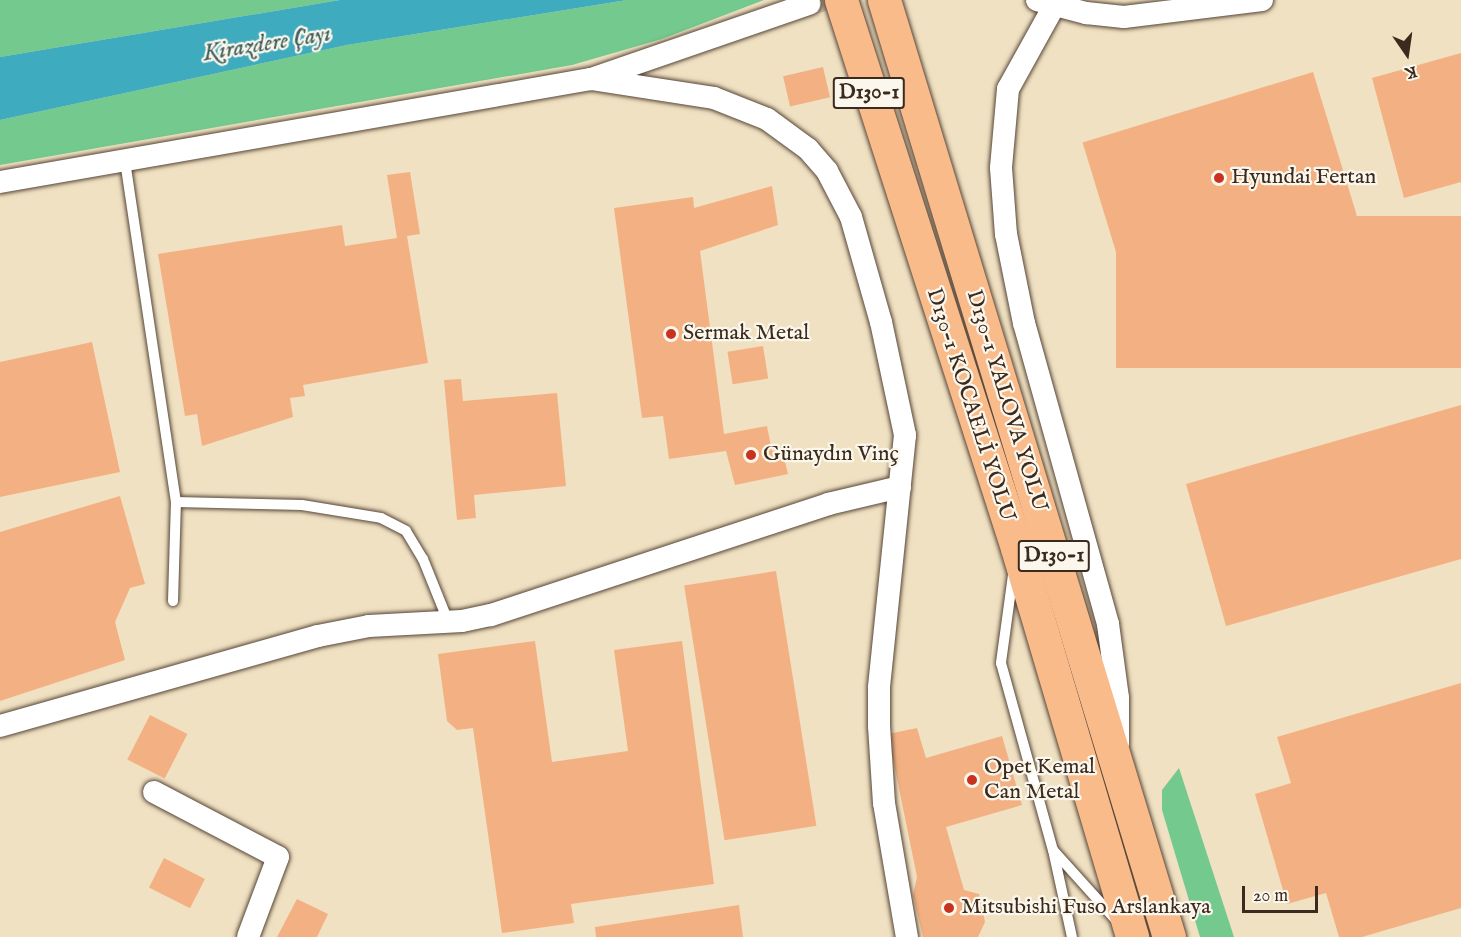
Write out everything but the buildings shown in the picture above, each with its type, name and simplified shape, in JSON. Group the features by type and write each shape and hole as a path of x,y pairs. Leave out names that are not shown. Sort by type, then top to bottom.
{"highway":[{"name":"D130-1 YALOVA YOLU","path":"884,0 1169,937"},
{"name":"D130-1 KOCAELİ YOLU","path":"825,2 898,185 1017,548 1132,937"}],"street":[{"path":"1117,765 1118,698 1108,624 1024,323 1006,234 1001,168 1008,89 1045,3 1124,17 1262,0"},
{"path":"0,182 591,79 825,2"},
{"path":"591,79 714,98 767,119 790,133 827,171 851,217 897,391 905,435 879,688 879,726 884,803 907,937"},
{"path":"0,726 318,636 397,623 447,621 490,615 828,504 900,487"},
{"path":"154,792 278,857 248,937"}],"lane":[{"path":"125,161 176,502 173,602"},
{"path":"176,502 302,505 381,518 406,531 423,559 447,621"},
{"path":"1017,548 1001,663 1053,850 1072,937"},
{"path":"1053,850 1132,937"}],"green space":[{"path":"0,0 340,0 0,57"},
{"path":"627,0 764,0 662,39 572,65 0,165 0,120 347,45"},
{"path":"1179,768 1234,937 1200,937 1162,810 1162,790"}],"water":[{"name":"Kirazdere Çayı","path":"340,0 627,0 347,45 0,120 0,57"}],"tunnel":[{"path":"809,4 825,0"}],"place":[{"name":"Hyundai Fertan","path":"1219,178"},
{"name":"Sermak Metal","path":"671,334"},
{"name":"Günaydın Vinç","path":"751,455"},
{"name":"Opet Kemal Can Metal","path":"972,780"},
{"name":"Mitsubishi Fuso Arslankaya","path":"949,908"}]}
